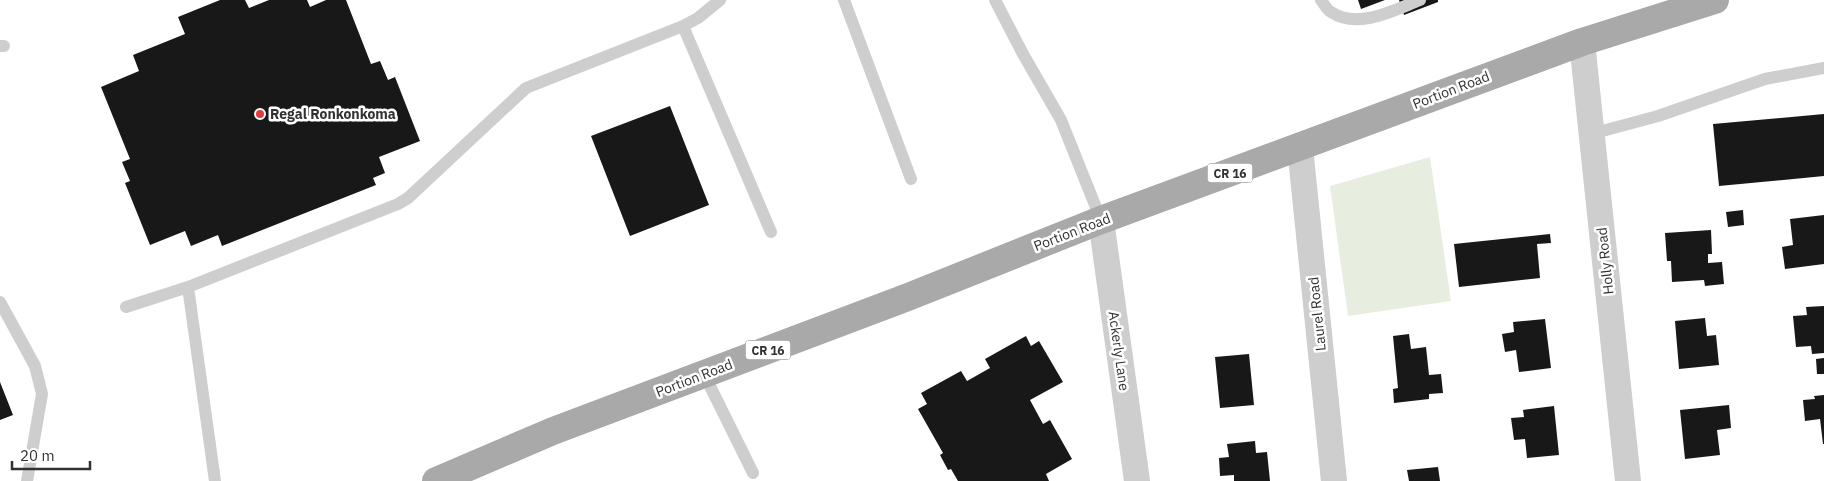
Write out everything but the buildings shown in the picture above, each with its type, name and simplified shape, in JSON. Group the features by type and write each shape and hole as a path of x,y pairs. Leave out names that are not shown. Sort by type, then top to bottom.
{"main road":[{"name":"Portion Road","path":"436,481 554,431 908,297 1101,220 1582,42 1715,0"}],"street":[{"name":"Holly Road","path":"1582,42 1628,481"},
{"name":"Laurel Road","path":"1300,147 1334,481"},
{"name":"Ackerly Lane","path":"1101,220 1136,481"}],"lane":[{"path":"126,307 188,287 398,204 408,198 526,88 683,26 698,18 720,0"},
{"path":"844,0 911,179"},
{"path":"995,0 1061,120 1101,220"},
{"path":"1321,0 1330,12 1344,18 1379,16 1420,0"},
{"path":"683,26 771,232"},
{"path":"1591,134 1658,116 1765,79 1824,68"},
{"path":"188,287 215,481"},
{"path":"0,302 34,366 42,394 27,481"},
{"path":"704,374 754,473"}],"shaded area":[{"path":"1430,157 1451,301 1348,316 1330,186"}],"place":[{"name":"Regal Ronkonkoma","path":"260,114"}]}
